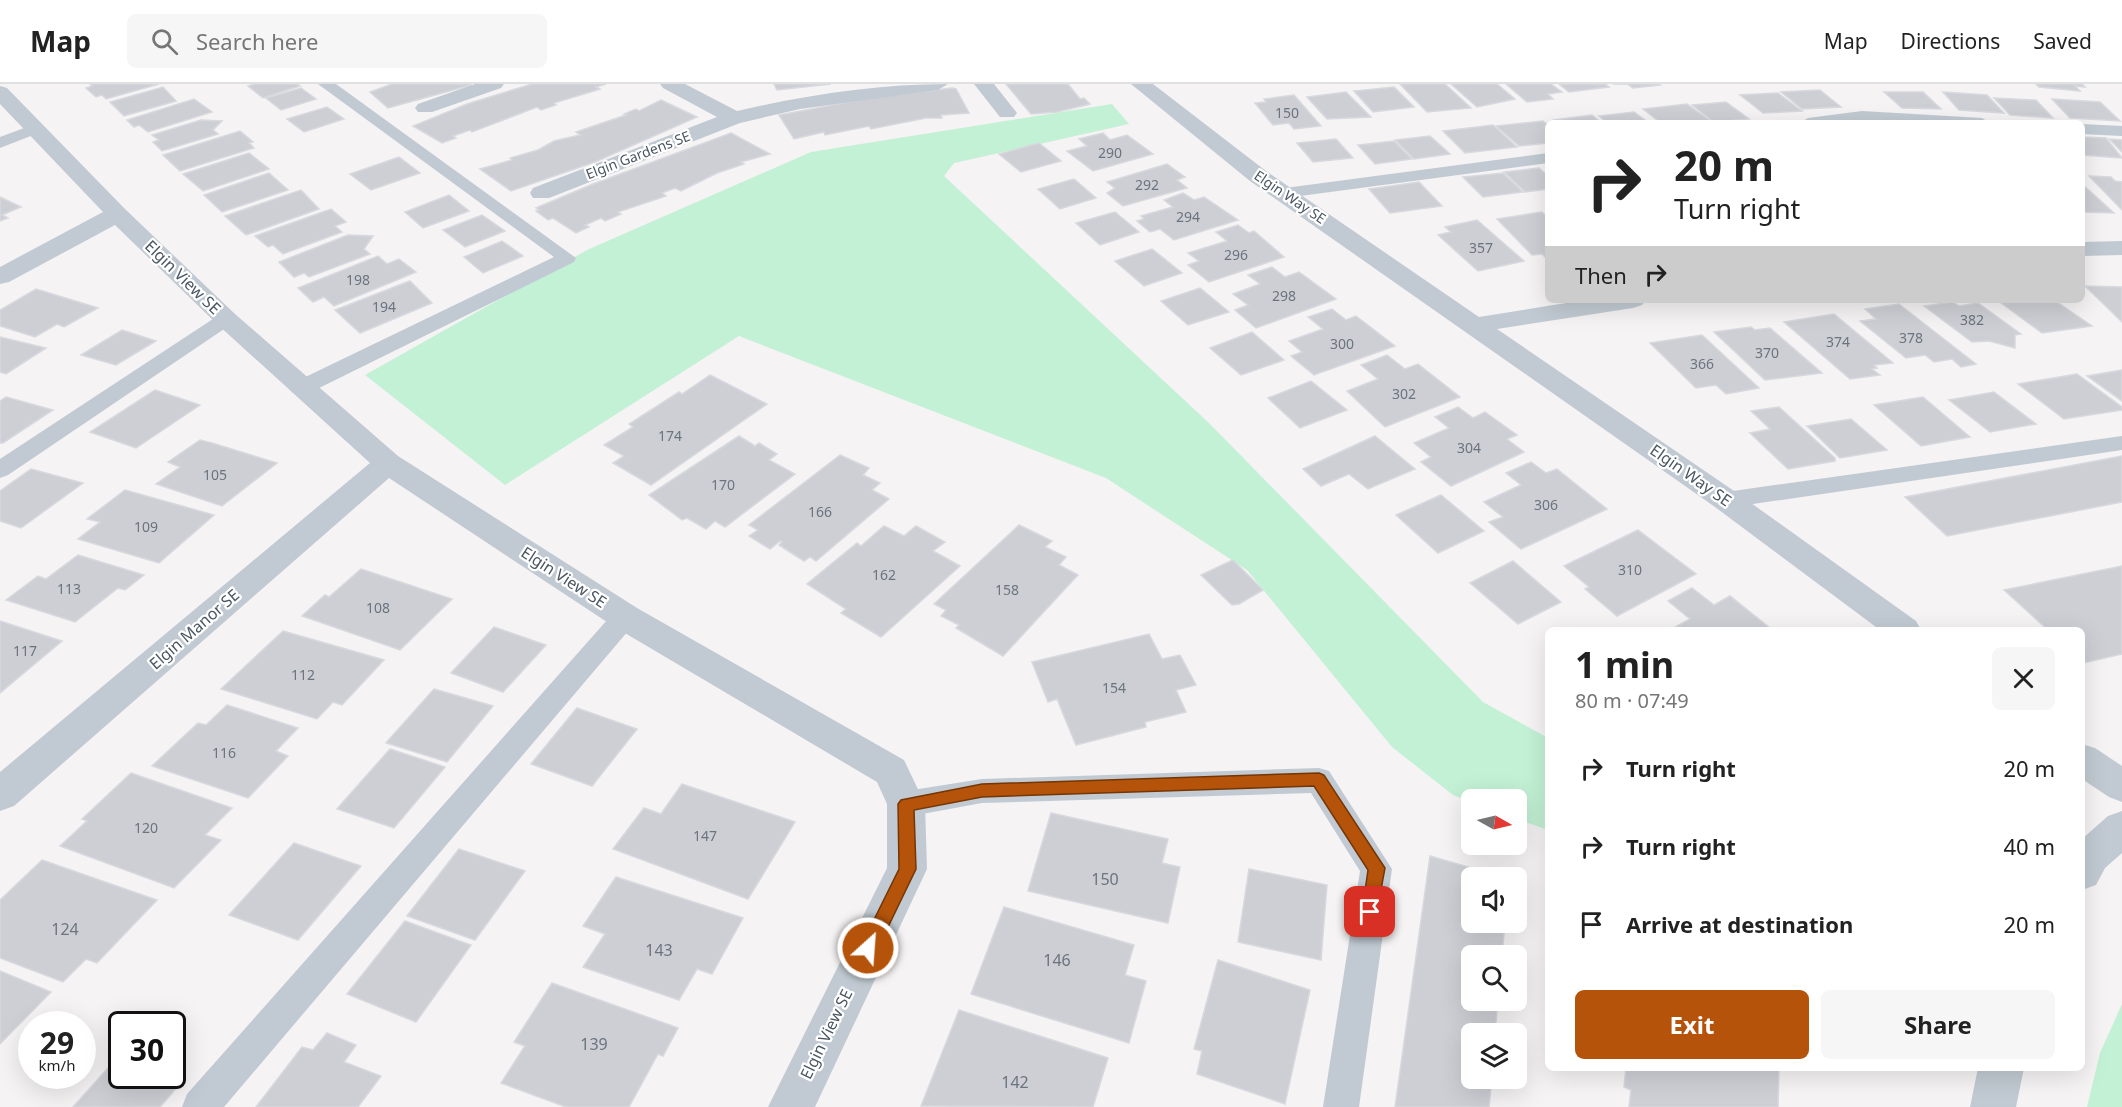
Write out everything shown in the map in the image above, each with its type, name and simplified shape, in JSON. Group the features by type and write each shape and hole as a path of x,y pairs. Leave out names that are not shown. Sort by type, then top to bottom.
{"street":[{"path":"425,108 494,84"},
{"path":"670,84 734,118"},
{"name":"Elgin Gardens SE","path":"541,193 734,118 800,103 938,84"},
{"path":"984,84 1007,113"},
{"path":"1143,86 1177,84"},
{"name":"Elgin Way SE","path":"1143,86 1258,176 1726,500 1900,627"},
{"name":"Elgin View SE","path":"0,92 117,214 226,319 388,463 624,617 891,771 906,804 907,869 791,1107"},
{"path":"0,277 117,214"},
{"path":"2085,249 2122,248"},
{"path":"1474,325 1614,303"},
{"name":"Elgin Manor SE","path":"0,795 388,463"},
{"path":"2085,761 2122,786"},
{"path":"2085,867 2091,856 2122,828"},
{"path":"1993,1107 2000,1071"}],"lane":[{"path":"301,388 567,258 326,84"},
{"path":"1831,120 1862,116 1931,120"},
{"path":"0,143 35,129"},
{"path":"2085,129 2122,131"},
{"path":"1285,193 1545,158"},
{"path":"0,470 226,319"},
{"path":"1726,500 2122,443"},
{"path":"200,1107 624,617"},
{"path":"906,804 982,791 1319,780 1376,868 1341,1107"}],"green space":[{"path":"1112,104 1129,124 954,163 944,176 1210,424 1483,702 1545,736 1545,829 1527,823 1527,789 1461,789 1461,798 1453,795 1392,747 1247,570 1106,478 739,336 505,485 365,375 587,250 811,152"},
{"path":"2122,1004 2122,1107 2087,1107 2100,1053"}],"building":[{"path":"90,84 159,84 106,99 102,95 96,97 86,88 92,86"},
{"path":"297,84 300,86 263,98 248,86"},
{"path":"392,84 471,85 388,108 370,92"},
{"path":"532,84 606,84 596,87 600,89 554,103 556,105 541,110 537,107 472,132 470,130 453,136 456,138 442,143 413,126 467,104"},
{"path":"774,84 831,84 777,90"},
{"path":"1006,84 1068,84 1080,99 1084,98 1090,104 1057,112 1031,114"},
{"path":"1400,84 1445,84 1471,108 1427,112"},
{"path":"1451,84 1497,84 1515,99 1477,107"},
{"path":"1506,84 1551,84 1562,92 1548,94 1553,99 1527,102"},
{"path":"1559,84 1605,84 1609,87 1569,92"},
{"path":"1627,84 1658,84 1660,85 1633,88"},
{"path":"2036,84 2082,84 2085,87 2075,86 2080,91 2039,87"},
{"path":"163,87 176,101 124,116 110,102"},
{"path":"1394,87 1414,107 1373,112 1354,91"},
{"path":"301,88 316,99 281,110 266,98"},
{"path":"956,89 969,113 941,115 942,118 926,118 871,129 869,126 825,135 824,132 794,139 779,115 870,98"},
{"path":"1820,90 1841,107 1802,109 1781,92"},
{"path":"1346,92 1371,117 1327,119 1307,97"},
{"path":"1884,92 1923,92 1941,109 1902,108"},
{"path":"1943,92 1987,95 2004,113 1959,110"},
{"path":"1778,93 1802,111 1763,113 1740,95"},
{"path":"1294,95 1321,126 1294,129 1289,123 1273,125 1255,103 1266,102 1264,99"},
{"path":"1994,98 2036,100 2053,118 2010,115"},
{"path":"194,99 212,112 148,132 139,125 134,127 127,120"},
{"path":"2052,99 2100,102 2120,121 2070,118"},
{"path":"661,100 697,117 595,162 511,191 480,169 512,160 510,158 538,150 554,141 580,135 576,132 626,115 624,114 636,109 639,111"},
{"path":"1726,102 1749,119 1711,120 1692,105"},
{"path":"1687,104 1709,120 1657,120 1643,109"},
{"path":"327,107 344,119 304,132 287,119"},
{"path":"1634,112 1645,120 1604,120 1599,116"},
{"path":"1592,115 1598,120 1554,120"},
{"path":"201,120 222,121 213,130 218,134 162,151 153,142 159,140 152,135"},
{"path":"1543,121 1545,123 1545,143 1519,146 1496,126"},
{"path":"1493,125 1517,147 1465,153 1443,131"},
{"path":"240,131 253,142 249,143 254,148 180,171 163,155"},
{"path":"731,133 770,154 741,162 744,164 717,173 681,191 675,188 662,193 666,196 618,212 621,214 605,221 601,218 585,225 589,227 576,233 553,218 548,220 536,211 539,210 536,208 593,184"},
{"path":"1103,133 1110,140 1127,135 1153,154 1093,171 1067,151 1087,146 1079,139"},
{"path":"1430,136 1450,154 1414,159 1395,140"},
{"path":"2085,137 2106,138 2122,158 2085,155"},
{"path":"1336,139 1353,158 1313,162 1297,143"},
{"path":"2109,139 2122,140 2122,152"},
{"path":"1394,141 1412,159 1375,164 1358,145"},
{"path":"1039,143 1061,161 1021,172 999,154"},
{"path":"249,153 269,169 203,191 183,174"},
{"path":"399,157 420,173 371,190 350,174"},
{"path":"1167,164 1185,177 1177,180 1187,188 1123,206 1107,193 1115,188 1107,182"},
{"path":"1539,168 1545,173 1545,189 1525,192 1504,172"},
{"path":"269,173 288,190 222,212 204,195"},
{"path":"1503,173 1523,192 1483,197 1463,177"},
{"path":"2089,176 2111,177 2115,181 2122,182 2122,210"},
{"path":"1074,179 1096,198 1060,209 1038,189"},
{"path":"1419,182 1442,206 1390,213 1369,189"},
{"path":"2085,187 2114,213 2085,212"},
{"path":"301,190 319,209 246,235 225,216"},
{"path":"1183,193 1194,200 1204,197 1238,220 1174,240 1160,229 1150,232 1137,221 1144,219 1141,216 1173,207 1164,200"},
{"path":"449,195 469,211 423,228 405,212"},
{"path":"0,197 21,207 2,215 8,218 0,221"},
{"path":"331,209 346,222 335,226 342,232 283,254 273,245 268,247 255,236"},
{"path":"1115,212 1139,232 1100,245 1076,223"},
{"path":"1542,212 1545,215 1545,257 1542,254 1532,255 1497,219"},
{"path":"482,215 505,231 465,247 443,230"},
{"path":"1477,220 1524,261 1478,271 1438,235 1451,232 1445,227"},
{"path":"1238,225 1249,233 1254,231 1284,257 1209,282 1188,265 1199,261 1188,253 1227,241 1216,232"},
{"path":"348,235 373,236 364,249 370,254 309,277 304,273 294,277 279,262"},
{"path":"502,241 523,256 483,273 464,257"},
{"path":"1152,249 1182,273 1144,286 1115,261"},
{"path":"378,256 387,264 399,259 416,272 334,306 324,297 313,302 298,288"},
{"path":"1272,267 1285,277 1299,272 1336,299 1256,328 1235,310 1248,305 1233,294 1260,284 1248,275"},
{"path":"410,281 432,303 360,333 335,310"},
{"path":"2085,286 2122,287 2122,322 2087,288"},
{"path":"1200,288 1229,312 1188,325 1161,301"},
{"path":"36,289 98,308 64,327 57,324 35,337 0,326 0,310"},
{"path":"1954,303 1959,306 1978,303 2021,334 2015,335 2015,348 1989,341 1972,342 1924,306"},
{"path":"2001,303 2058,303 2092,326 2042,333"},
{"path":"1899,304 1976,364 1961,367 1952,359 1934,362 1925,355 1906,358 1860,321 1876,319 1865,309"},
{"path":"1332,309 1346,320 1356,316 1395,346 1314,375 1291,356 1302,352 1289,341 1323,329 1308,317"},
{"path":"1834,314 1893,363 1874,365 1877,368 1872,369 1880,375 1850,379 1784,322"},
{"path":"1751,327 1755,330 1770,328 1822,373 1765,380 1714,332"},
{"path":"122,330 156,341 116,365 81,355"},
{"path":"1252,332 1284,360 1241,375 1210,348"},
{"path":"1702,335 1759,388 1726,394 1716,385 1696,388 1650,343"},
{"path":"0,337 46,348 6,374 0,372"},
{"path":"1387,355 1405,369 1418,364 1460,397 1385,427 1347,391 1378,379 1361,365"},
{"path":"2122,370 2122,401 2087,376"},
{"path":"2077,374 2122,407 2122,410 2064,419 2018,384"},
{"path":"710,375 767,404 651,485 613,463 624,456 604,445 633,427 629,424"},
{"path":"1311,381 1347,410 1300,428 1268,398"},
{"path":"155,390 200,405 136,448 90,432"},
{"path":"1994,392 2036,424 1990,432 1949,400"},
{"path":"6,397 53,410 0,443 0,401"},
{"path":"1923,397 1970,437 1921,446 1874,405"},
{"path":"1458,407 1473,418 1485,412 1517,435 1507,439 1524,452 1451,486 1421,462 1431,457 1414,443 1449,428 1435,417"},
{"path":"1779,407 1835,458 1835,461 1788,469 1750,433 1770,429 1751,411"},
{"path":"1851,419 1887,450 1840,458 1807,426"},
{"path":"739,436 755,446 759,443 777,454 769,460 795,474 725,527 715,521 706,529 687,518 682,520 649,495"},
{"path":"1375,436 1415,469 1368,489 1349,474 1321,486 1303,469"},
{"path":"200,440 277,463 222,506 156,484 180,467 168,462"},
{"path":"840,455 869,468 863,475 880,483 872,490 889,499 816,561 810,557 804,561 779,545 782,542 780,541 770,549 749,536 758,530 749,525"},
{"path":"2122,456 2122,502 1947,536 1905,497"},
{"path":"1531,462 1546,473 1557,469 1607,509 1521,549 1489,522 1503,517 1484,502 1521,485 1506,473"},
{"path":"31,469 83,483 21,528 0,521 0,491"},
{"path":"125,490 214,515 159,563 78,539 100,522 87,519"},
{"path":"1441,495 1484,531 1438,553 1396,515"},
{"path":"1019,525 1052,541 1045,547 1066,557 1059,565 1078,575 1003,656 956,628 959,625 941,616 946,610 934,604"},
{"path":"884,526 904,536 916,526 945,542 933,551 960,566 881,637 841,613 846,609 807,584 857,543 861,546"},
{"path":"1638,530 1696,574 1617,616 1585,589 1589,587 1564,566"},
{"path":"78,555 144,575 125,590 118,588 75,622 6,600 38,576 46,579"},
{"path":"1233,560 1263,590 1239,604 1232,605 1201,575"},
{"path":"1513,561 1561,602 1518,624 1470,583"},
{"path":"2122,566 2122,654 2085,663 2085,627 2045,627 2004,590"},
{"path":"361,569 452,599 400,650 302,616 325,595 329,597"},
{"path":"1692,588 1714,605 1730,596 1769,627 1675,627 1690,619 1668,601"},
{"path":"0,621 62,641 0,693"},
{"path":"494,627 546,645 503,692 451,673"},
{"path":"283,631 384,660 342,705 333,702 317,719 221,689"},
{"path":"1149,634 1162,659 1180,655 1196,685 1176,690 1186,712 1145,722 1146,727 1076,745 1057,699 1048,702 1032,662"},
{"path":"434,689 493,706 447,762 386,743"},
{"path":"227,705 298,728 276,751 288,756 248,798 152,766 198,723 206,725"},
{"path":"577,708 637,729 592,786 531,764"},
{"path":"390,749 445,767 394,828 337,809"},
{"path":"131,773 232,808 205,835 221,840 174,888 60,846 87,821 82,819"},
{"path":"682,784 795,822 748,899 613,849 644,808 661,814"},
{"path":"1051,813 1168,839 1162,863 1180,867 1168,923 1028,891"},
{"path":"294,843 361,866 298,940 229,915"},
{"path":"459,849 525,871 475,940 407,916"},
{"path":"1430,856 1468,867 1461,867 1461,933 1504,933 1503,945 1461,945 1461,1011 1497,1011 1496,1023 1461,1023 1461,1089 1491,1089 1489,1107 1395,1107"},
{"path":"42,860 157,900 97,963 86,959 63,982 0,958 0,900"},
{"path":"1249,869 1327,885 1321,960 1238,942"},
{"path":"616,877 743,918 712,974 697,969 679,1000 583,967 605,934 583,926"},
{"path":"1004,907 1134,945 1125,975 1146,981 1129,1043 971,994"},
{"path":"405,921 471,945 416,1022 347,994"},
{"path":"1218,960 1310,990 1285,1104 1197,1074 1202,1051 1194,1049"},
{"path":"0,971 51,992 32,1011 18,1011 18,1026 0,1044"},
{"path":"552,983 678,1028 663,1056 658,1054 629,1107 566,1107 501,1083 525,1046 514,1042"},
{"path":"959,1010 1108,1058 1093,1107 921,1106"},
{"path":"327,1033 356,1045 344,1062 381,1076 358,1107 256,1107 302,1047 313,1050"},
{"path":"108,1068 108,1089 175,1089 160,1107 73,1107 89,1089 96,1089 96,1081"},
{"path":"1626,1071 1779,1071 1778,1107 1629,1107 1631,1090 1624,1087"}],"route":[{"path":"868,948 907,869 906,804 982,791 1319,780 1376,868 1370,912"}]}
